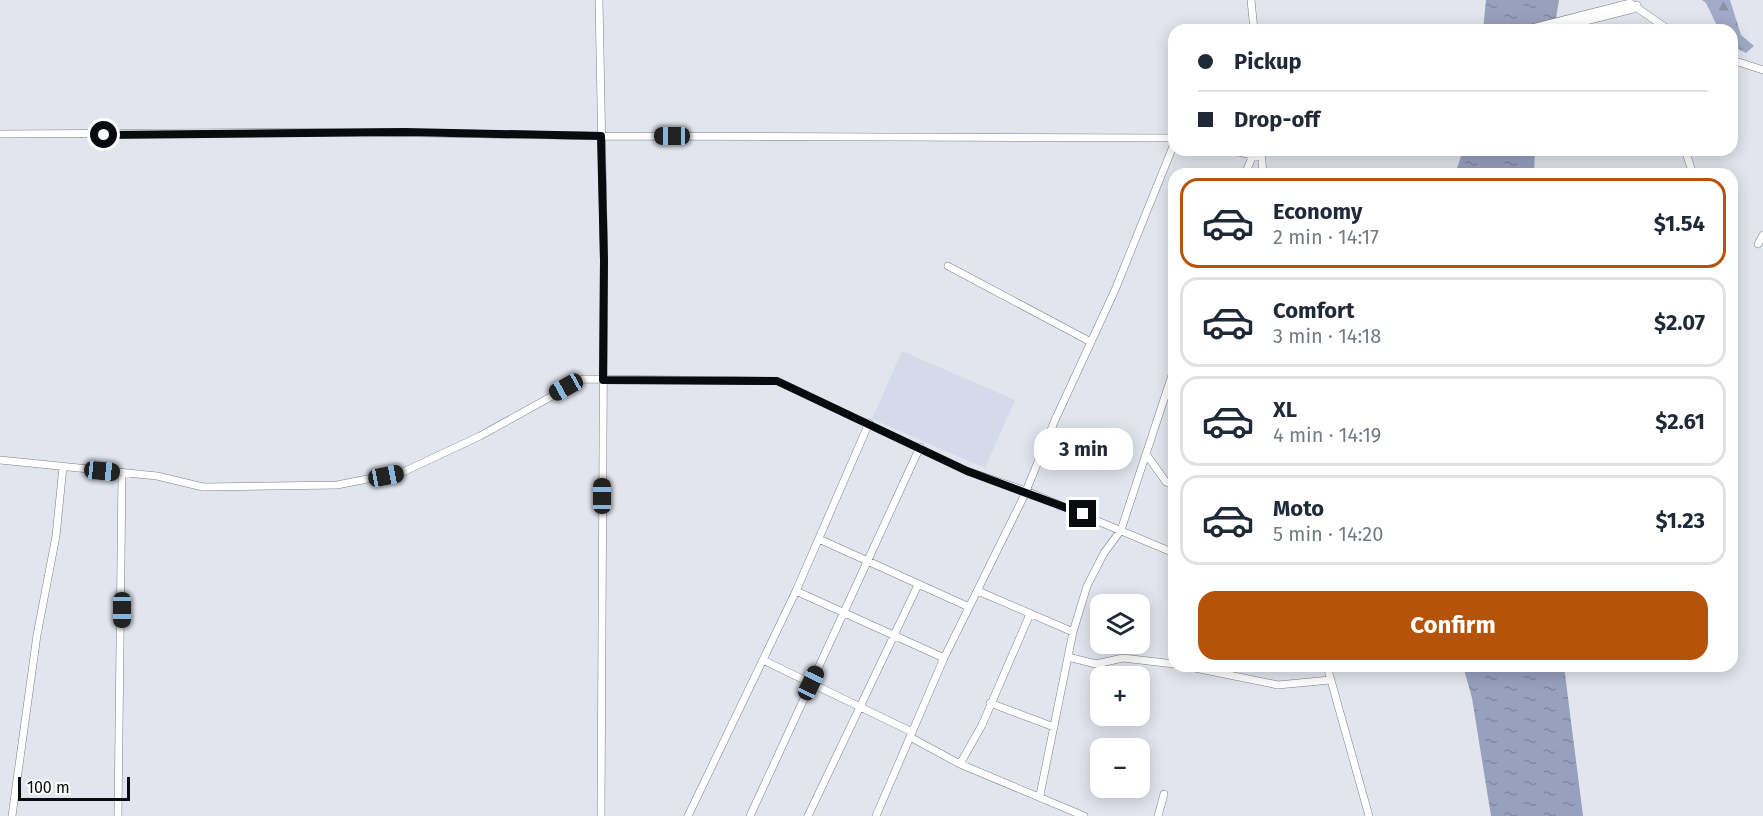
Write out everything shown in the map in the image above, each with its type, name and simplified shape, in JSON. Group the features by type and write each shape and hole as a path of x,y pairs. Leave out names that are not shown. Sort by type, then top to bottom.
{"street":[{"path":"599,0 604,260 601,816"},
{"path":"1251,0 1253,24"},
{"path":"1571,24 1633,6"},
{"path":"1551,24 1633,6 1661,24"},
{"path":"1738,62 1763,70"},
{"path":"0,134 370,132 601,136 1168,138"},
{"path":"876,816 944,658 1026,491 1169,156"},
{"path":"1758,244 1763,235"},
{"path":"948,266 1091,342"},
{"path":"0,460 157,476 203,487 337,485 403,472 480,436 583,379 777,381 967,471 1026,491 1168,550"},
{"path":"1040,795 1073,632 1087,586 1104,553 1121,530 1168,387"},
{"path":"688,816 796,591 869,423"},
{"path":"750,816 920,447"},
{"path":"1146,454 1168,483"},
{"path":"12,816 37,635 56,536 63,467"},
{"path":"118,816 122,473"},
{"path":"819,539 969,607"},
{"path":"808,816 918,585"},
{"path":"796,591 944,658"},
{"path":"978,591 1073,632"},
{"path":"960,764 982,725 1030,614"},
{"path":"1068,657 1096,664 1123,658 1168,663"},
{"path":"763,660 860,708 960,764 1040,795 1084,816"},
{"path":"1211,672 1260,683 1302,684 1330,680"},
{"path":"1328,672 1369,816"},
{"path":"990,703 1054,727"},
{"path":"1158,816 1164,794"}],"shaded area":[{"path":"902,351 1015,400 985,468 872,419"}],"green space":[{"path":"1702,0 1730,0 1738,24 1716,24 1706,3"},
{"path":"1738,25 1741,35 1754,46 1746,53 1738,49"}],"water":[{"path":"1486,0 1559,0 1555,24 1484,24"},
{"path":"1461,156 1535,156 1534,168 1457,168"},
{"path":"1465,672 1565,672 1583,816 1491,816 1472,698"}],"route":[{"path":"104,135 473,132 601,136 604,260 603,380 777,381 967,471 1083,514"}]}
